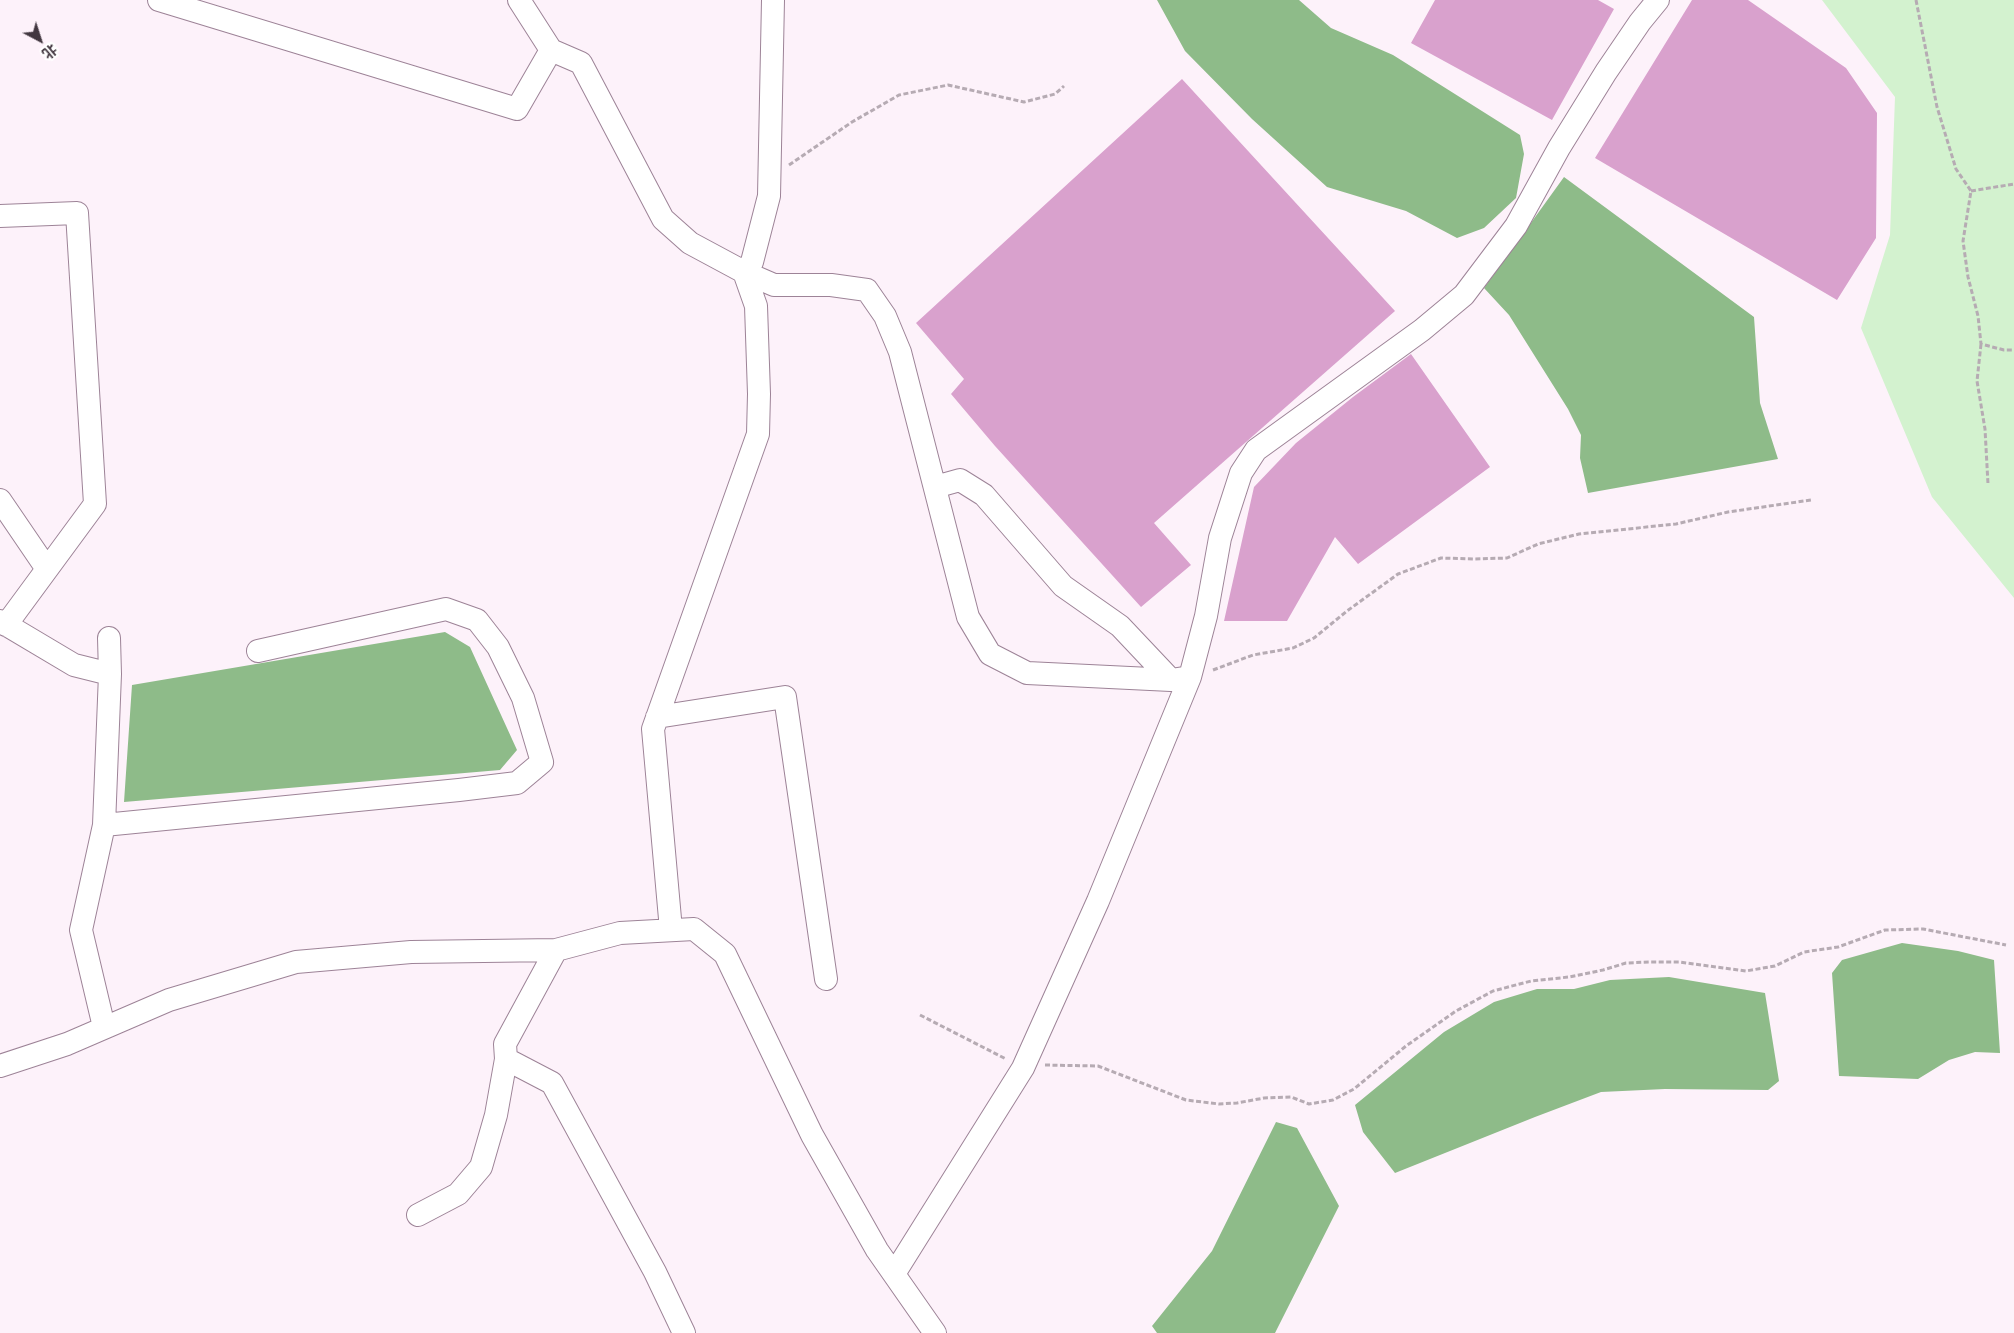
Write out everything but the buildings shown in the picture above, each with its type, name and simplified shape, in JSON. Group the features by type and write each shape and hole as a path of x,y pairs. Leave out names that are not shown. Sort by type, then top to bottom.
{"street":[{"path":"159,0 517,109 551,50"},
{"path":"519,0 551,50 582,63 663,219 690,242 744,272 774,285 831,285 867,290 885,316 900,352 968,617 990,654 1027,673 1181,678"},
{"path":"744,272 752,262 769,196 773,0"},
{"path":"894,1274 1023,1068 1098,901 1206,616 1220,538 1241,473 1256,450 1422,330 1464,295 1516,226 1559,148 1606,72 1640,22 1658,0"},
{"path":"0,216 78,213 95,504 47,569 3,623 74,665 110,674"},
{"path":"671,930 653,729 758,434 759,394 756,306 744,272"},
{"path":"934,487 960,480 984,495 1063,586 1120,626 1181,678"},
{"path":"0,500 47,569"},
{"path":"104,824 517,783 542,762 522,698 498,647 476,620 446,609 258,651"},
{"path":"104,1028 81,930 104,824 110,674 109,638"},
{"path":"657,717 785,698 826,979"},
{"path":"0,1066 67,1044 169,1000 296,962 411,952 556,950 620,933 694,929 725,954 812,1135 877,1250 935,1333"},
{"path":"418,1215 458,1194 481,1167 496,1115 506,1059 505,1044 556,950"},
{"path":"506,1059 552,1083 655,1272 684,1333"}],"path":[{"path":"1916,0 1936,107 1956,169 1971,191 1964,241 1968,277 1978,316 1981,344 1978,381 1985,429 1988,484"},
{"path":"770,178 852,122 899,95 948,85 1024,102 1056,94 1064,86"},
{"path":"1971,191 2014,184"},
{"path":"1981,344 2004,350 2014,350"},
{"path":"1181,678 1253,655 1292,648 1314,638 1398,574 1441,558 1475,560 1507,558 1538,544 1579,534 1676,524 1728,512 1811,500"},
{"path":"920,1015 1023,1068 1055,1064 1098,1066 1186,1100 1228,1104 1264,1098 1291,1097 1308,1104 1333,1100 1354,1089 1406,1046 1456,1011 1493,991 1531,981 1569,977 1626,963 1679,962 1746,971 1775,966 1804,952 1838,946 1885,930 1923,929 2006,945"}],"shaded area":[{"path":"1157,0 1299,0 1331,28 1393,55 1520,135 1524,154 1516,198 1484,228 1457,238 1406,211 1327,187 1252,119 1185,51"},
{"path":"1822,0 2014,0 2014,598 1932,497 1861,328 1890,235 1895,97"},
{"path":"1564,177 1754,317 1760,403 1778,459 1588,493 1580,458 1581,435 1568,409 1509,315 1484,288"},
{"path":"445,632 470,647 517,750 500,770 124,802 132,685"},
{"path":"1902,943 1958,951 1994,960 2000,1053 1975,1052 1949,1060 1918,1079 1839,1076 1832,973 1842,960"},
{"path":"1669,977 1765,993 1779,1081 1768,1090 1665,1089 1601,1092 1395,1173 1363,1132 1355,1105 1444,1032 1494,1002 1537,989 1574,989 1610,980"},
{"path":"1276,1122 1297,1128 1339,1206 1275,1333 1157,1333 1152,1326 1212,1251"}]}
